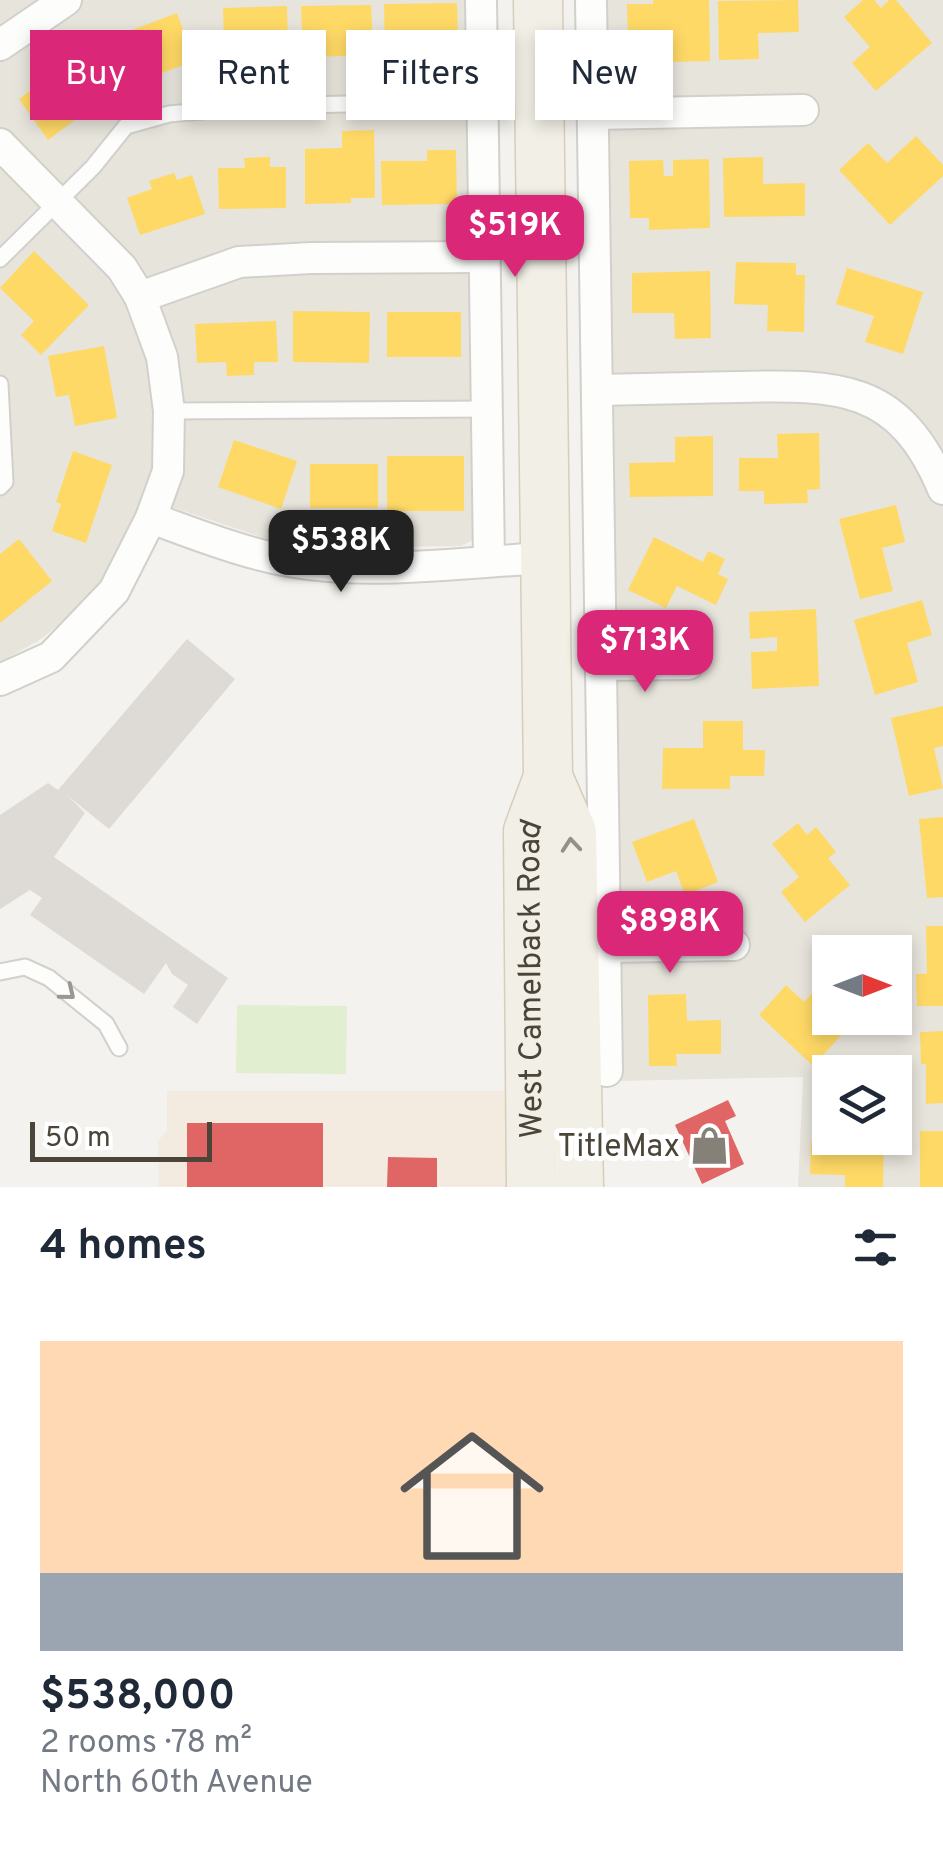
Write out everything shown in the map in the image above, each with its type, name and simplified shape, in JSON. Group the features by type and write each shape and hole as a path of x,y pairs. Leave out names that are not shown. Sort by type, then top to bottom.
{"main road":[{"name":"West Camelback Road","path":"530,1187 528,832 548,777 538,0"},
{"name":"West Camelback Road","path":"548,777 572,832 592,1020 579,1187"}],"street":[{"path":"0,45 66,0"},
{"path":"482,0 482,30"},
{"name":"West Camelback Road","path":"591,0 592,30"},
{"path":"673,112 803,110"},
{"path":"482,120 489,561"},
{"name":"West Camelback Road","path":"593,120 606,946 592,1020 608,1071"},
{"path":"0,144 122,268 140,297 162,357 169,412 168,471 151,518 114,591 51,657 0,680"},
{"path":"140,297 239,262 484,257"},
{"path":"598,390 822,386 849,391 899,420 918,440 943,489"},
{"path":"151,518 262,556 319,564 380,568 544,558"},
{"path":"602,665 688,664"},
{"path":"606,946 734,945"}],"lane":[{"path":"0,259 93,166 126,126 169,114 256,106 346,104"},
{"path":"0,384 4,482 0,487"},
{"path":"169,412 487,410"},
{"path":"0,972 26,968 49,978 106,1024 118,1048"}],"shaded area":[{"path":"0,0 474,0 474,30 346,30 346,120 474,120 475,539 461,546 319,548 276,542 142,497 127,541 73,614 38,641 0,662"},
{"path":"604,0 943,0 943,1187 798,1187 803,1077 618,1081 606,120 673,120 673,30 604,30"},
{"path":"167,1091 515,1091 515,1187 159,1187 158,1141 167,1130"}],"green space":[{"path":"237,1005 347,1006 346,1074 236,1073"}],"building: Homes":[{"path":"653,0 709,0 710,61 673,62 673,30 628,30 627,4 653,4"},
{"path":"798,0 799,32 758,33 759,59 719,60 718,1"},
{"path":"863,0 874,0 881,8 889,0 896,0 932,43 876,91 852,63 870,47 844,17"},
{"path":"457,3 458,30 385,30 384,4"},
{"path":"371,5 372,30 346,30 346,56 326,56 326,30 302,30 301,6"},
{"path":"287,6 288,30 224,30 223,8"},
{"path":"177,13 183,30 182,66 162,73 162,30 132,30"},
{"path":"30,91 30,115 19,99"},
{"path":"34,120 75,120 48,140"},
{"path":"374,130 375,198 305,204 305,149 342,148 342,131"},
{"path":"916,136 943,165 943,176 890,225 839,170 868,143 887,163"},
{"path":"427,150 456,150 457,204 382,205 381,161 427,161"},
{"path":"270,157 270,167 286,167 286,208 219,209 218,168 245,168 244,158"},
{"path":"763,157 763,184 805,183 805,216 724,217 723,158"},
{"path":"709,159 710,228 649,230 649,218 630,218 629,161 663,160 664,176 673,176 673,160"},
{"path":"174,173 177,180 192,175 205,214 140,235 127,198 152,189 149,181"},
{"path":"34,251 89,305 41,355 21,335 34,321 0,288"},
{"path":"736,262 796,263 796,275 805,275 804,332 767,331 768,305 734,304"},
{"path":"847,268 923,292 903,354 865,342 874,316 836,304"},
{"path":"710,271 711,338 675,339 674,313 632,313 632,273"},
{"path":"293,311 370,312 369,363 293,362"},
{"path":"387,312 461,312 461,357 387,357"},
{"path":"276,321 278,362 254,362 254,375 227,376 226,362 197,363 195,324"},
{"path":"104,346 117,418 75,426 69,395 56,397 48,356"},
{"path":"819,433 820,489 807,490 808,503 764,504 764,491 739,491 739,458 778,458 777,434"},
{"path":"713,436 713,496 630,497 629,463 675,462 675,437"},
{"path":"234,440 297,461 281,509 218,487"},
{"path":"73,451 112,465 86,543 52,531 61,504 56,502"},
{"path":"387,456 464,456 464,511 387,511"},
{"path":"310,464 378,464 378,508 310,508"},
{"path":"896,505 905,542 882,548 893,591 860,599 839,519"},
{"path":"654,537 703,562 708,551 725,559 718,574 728,579 716,605 677,586 666,608 628,590"},
{"path":"19,539 52,581 0,623 0,554"},
{"path":"922,600 932,635 907,643 918,682 875,695 854,620"},
{"path":"816,609 819,686 752,689 751,652 777,651 777,637 750,639 749,612"},
{"path":"943,706 943,746 934,748 943,788 909,796 891,718"},
{"path":"703,721 743,721 743,750 765,750 764,776 730,776 730,789 662,789 663,748 703,748"},
{"path":"943,817 943,897 927,898 919,819"},
{"path":"694,819 718,882 685,895 676,871 647,882 632,842"},
{"path":"798,823 807,835 816,827 836,852 828,858 850,885 805,922 781,892 799,877 772,844"},
{"path":"926,926 943,926 943,1006 917,1006 916,974 927,974"},
{"path":"786,985 804,1002 812,993 812,1035 841,1035 823,1055 812,1055 812,1065 759,1015"},
{"path":"686,994 687,1021 721,1020 721,1054 676,1054 677,1066 649,1066 648,995"},
{"path":"943,1031 943,1103 926,1104 926,1064 921,1064 920,1032"},
{"path":"920,1131 943,1131 943,1187 920,1187"},
{"path":"811,1141 812,1155 884,1155 883,1187 845,1187 845,1175 810,1174"}],"building: Shops":[{"name":"TitleMax","path":"728,1100 736,1116 725,1121 744,1164 702,1184 675,1125"},
{"path":"187,1123 323,1123 323,1187 187,1187"},
{"path":"388,1157 437,1158 437,1187 387,1187"}],"building: Other":[{"path":"187,639 235,679 109,829 68,796 85,813 54,857 228,978 197,1024 173,1007 188,985 172,974 166,963 144,994 30,915 42,898 30,890 0,909 0,815 48,783 58,790"}],"place":[{"name":"TitleMax","path":"710,1145"}]}
